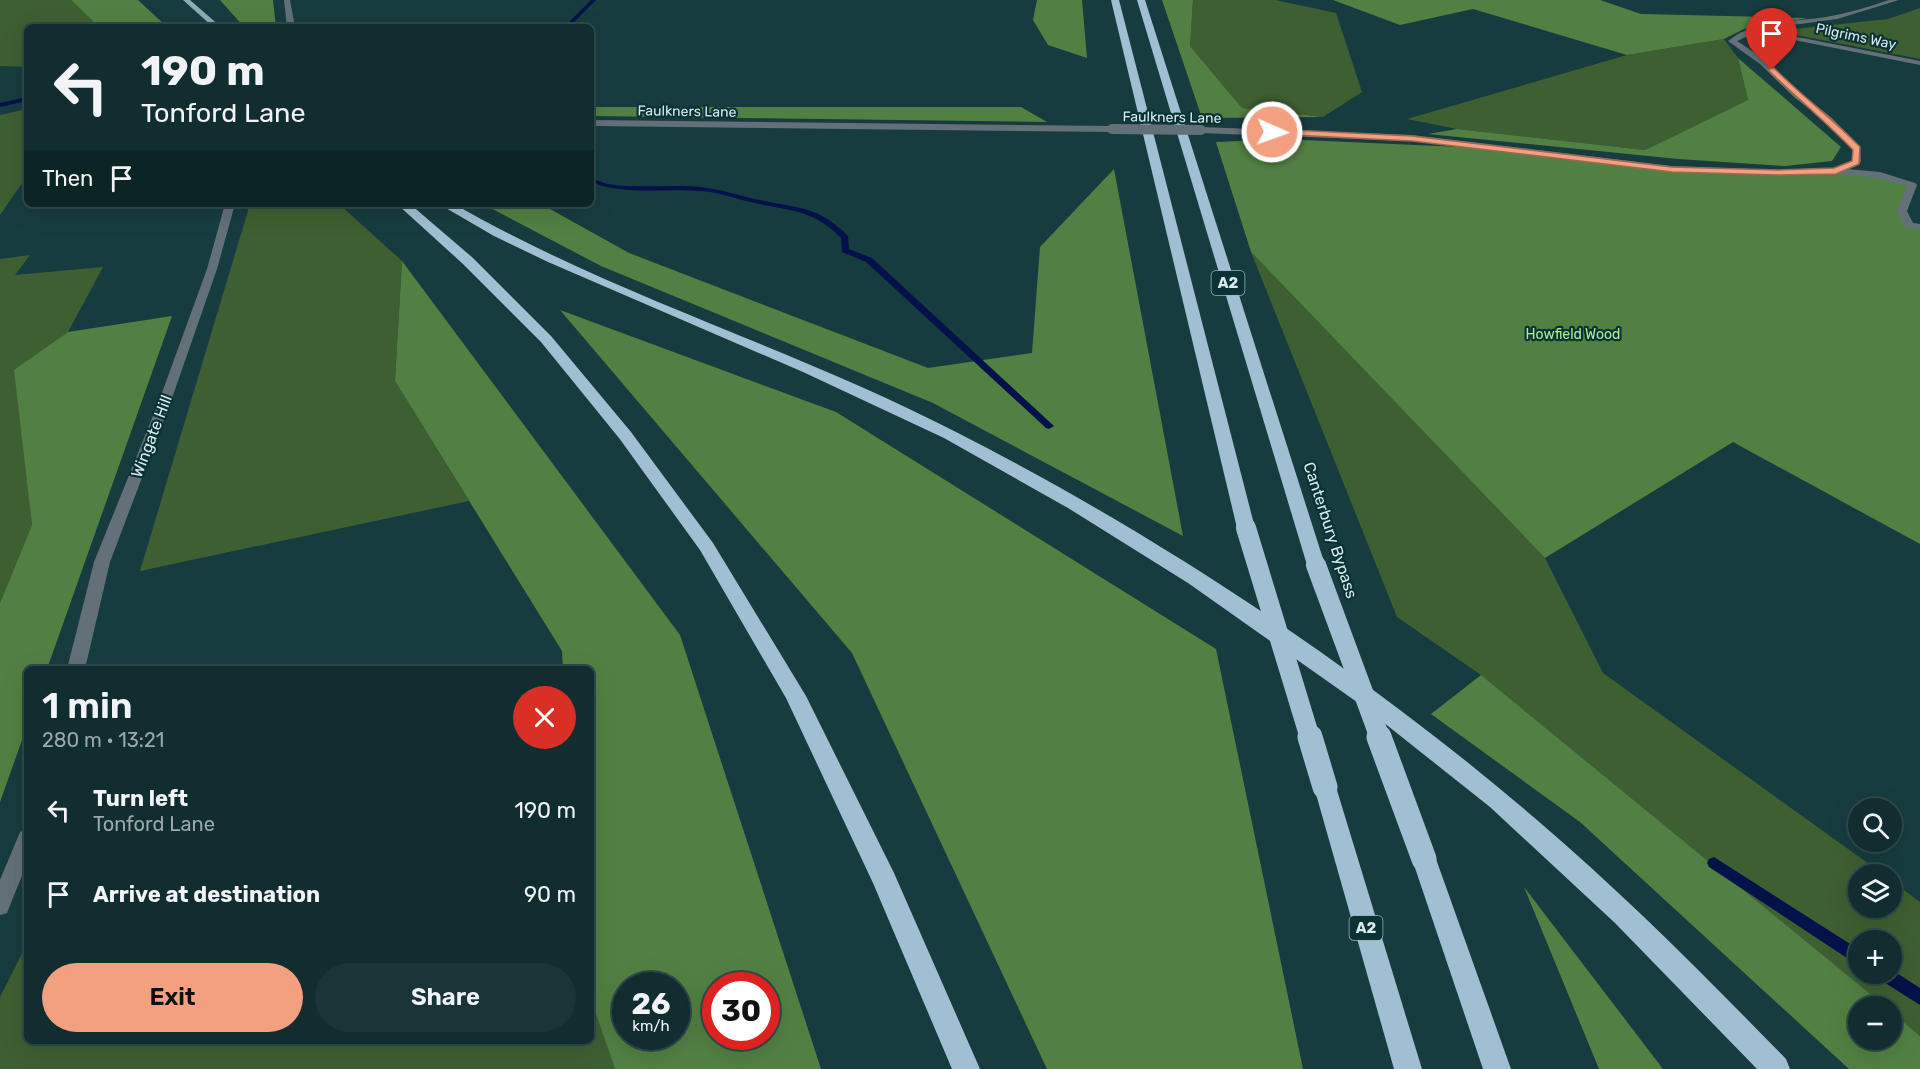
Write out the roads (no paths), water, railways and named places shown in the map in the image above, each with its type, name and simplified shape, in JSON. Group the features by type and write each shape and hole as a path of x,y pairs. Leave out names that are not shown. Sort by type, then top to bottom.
{"highway":[{"name":"A2","path":"1115,0 1246,528 1408,1069"},
{"name":"Canterbury Bypass","path":"1141,0 1316,565 1424,859 1497,1069"},
{"path":"406,207 468,261 546,339 625,435 706,548 795,696 885,881 966,1069"},
{"path":"451,207 544,258 781,357 950,435 1064,497 1188,574 1372,702 1457,767 1518,818 1606,897 1694,983 1776,1069"}],"main road":[{"path":"186,0 214,24"}],"street":[{"path":"287,0 291,24"},
{"path":"1836,171 1856,162 1857,149 1829,120 1797,95 1763,62 1732,41 1752,31 1797,21 1820,20 1896,0"},
{"name":"Pilgrims Way","path":"1752,31 1920,63"},
{"name":"Faulkners Lane","path":"594,123 1201,130 1412,138 1672,169 1778,173 1836,171 1880,175 1912,185 1902,211 1910,225 1920,227"},
{"name":"Wingate Hill","path":"77,666 102,562 165,401 212,268 229,207"},
{"path":"0,906 24,846"}],"waterway":[{"path":"569,24 594,0"},
{"path":"0,105 24,100"},
{"path":"594,181 606,186 702,189 814,214 839,231 845,238 845,250 869,260 1049,426"},
{"path":"1714,863 1848,950"},
{"path":"1900,984 1920,997"}],"park label":[{"name":"Howfield Wood","path":"1573,334"}]}
